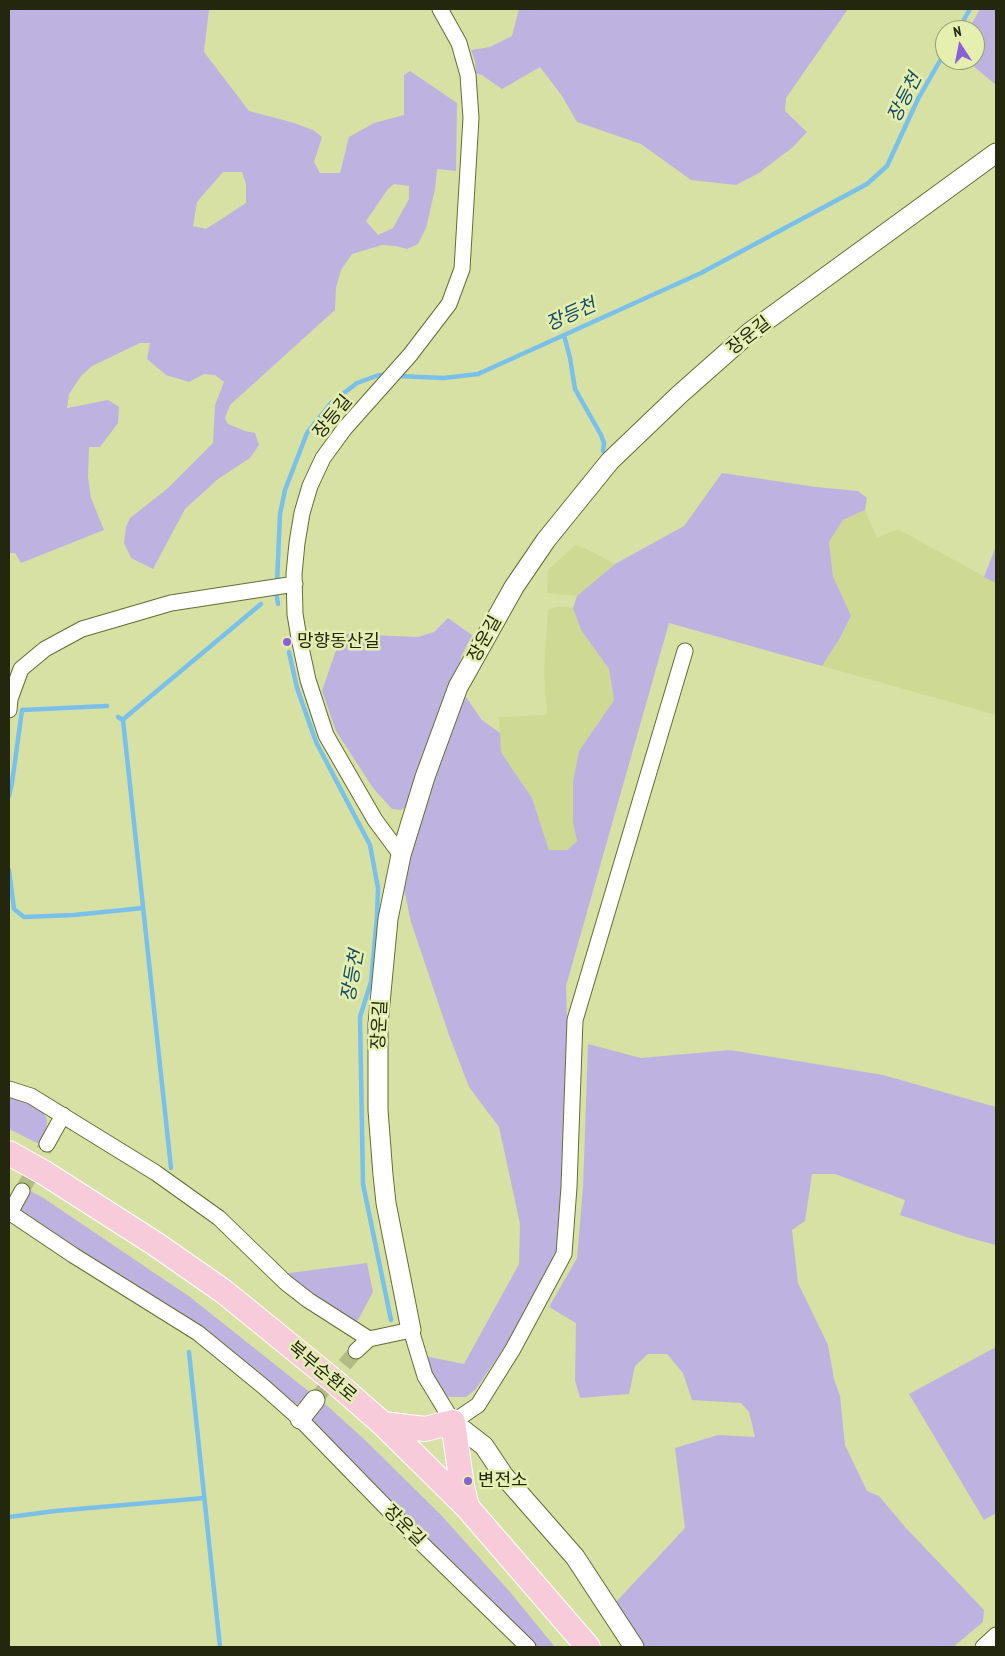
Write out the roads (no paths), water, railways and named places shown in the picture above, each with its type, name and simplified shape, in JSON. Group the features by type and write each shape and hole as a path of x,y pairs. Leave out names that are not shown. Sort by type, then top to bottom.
{"main road":[{"name":"북부순환로","path":"9,1153 44,1172 154,1243 223,1291 335,1382 383,1424 467,1507 588,1647"},
{"path":"383,1424 425,1429 453,1422 462,1486 467,1507"}],"street":[{"name":"장등길","path":"401,855 376,820 326,735 308,680 295,614 283,586 297,543 302,514 310,486 323,458 345,428 383,388 410,355 449,304 462,269 471,118 468,75 459,43 440,9"},
{"name":"장운길","path":"634,1647 575,1557 504,1476 484,1446 453,1422 425,1376 411,1330 386,1203 378,1110 378,1024 387,928 401,855 425,777 458,687 505,603 546,540 610,461 679,394 749,333 996,153"},
{"path":"9,710 10,699 21,670 45,648 82,629 171,603 283,586"},
{"path":"453,1422 478,1405 513,1349 564,1254 569,1187 575,1020 685,651"},
{"path":"9,1089 31,1096 156,1173 219,1218 285,1282 308,1300 369,1340"},
{"path":"47,1144 63,1115"},
{"path":"10,1212 22,1191"},
{"name":"장운길","path":"10,1212 74,1256 198,1333 300,1419 414,1536 528,1647"},
{"path":"356,1351 369,1340 411,1330"},
{"path":"300,1419 315,1400"},
{"path":"983,1647 996,1635"}],"waterway":[{"name":"장등천","path":"964,20 970,9"},
{"name":"장등천","path":"397,376 444,378 478,374 701,273 867,184 887,166 918,99 935,69"},
{"path":"564,335 575,389 601,435 604,443 603,451"},
{"name":"장등천","path":"277,583 280,514 285,490 307,433 331,403 357,383 379,375 387,375"},
{"name":"장등천","path":"276,591 278,604"},
{"path":"118,717 123,720 261,604"},
{"name":"장등천","path":"289,652 297,688 316,742 370,845 378,888 371,982 360,1017 363,1184 391,1320"},
{"path":"9,796 22,710 107,706"},
{"path":"123,720 171,1168"},
{"path":"9,870 14,909 24,917 74,915 143,908"},
{"path":"189,1352 220,1647"},
{"path":"9,1517 55,1511 204,1498"}],"tunnel":[{"path":"22,1191 47,1144"},
{"path":"315,1400 356,1351"}],"place":[{"name":"망향동산길","path":"287,642"},
{"name":"변전소","path":"468,1481"}]}
